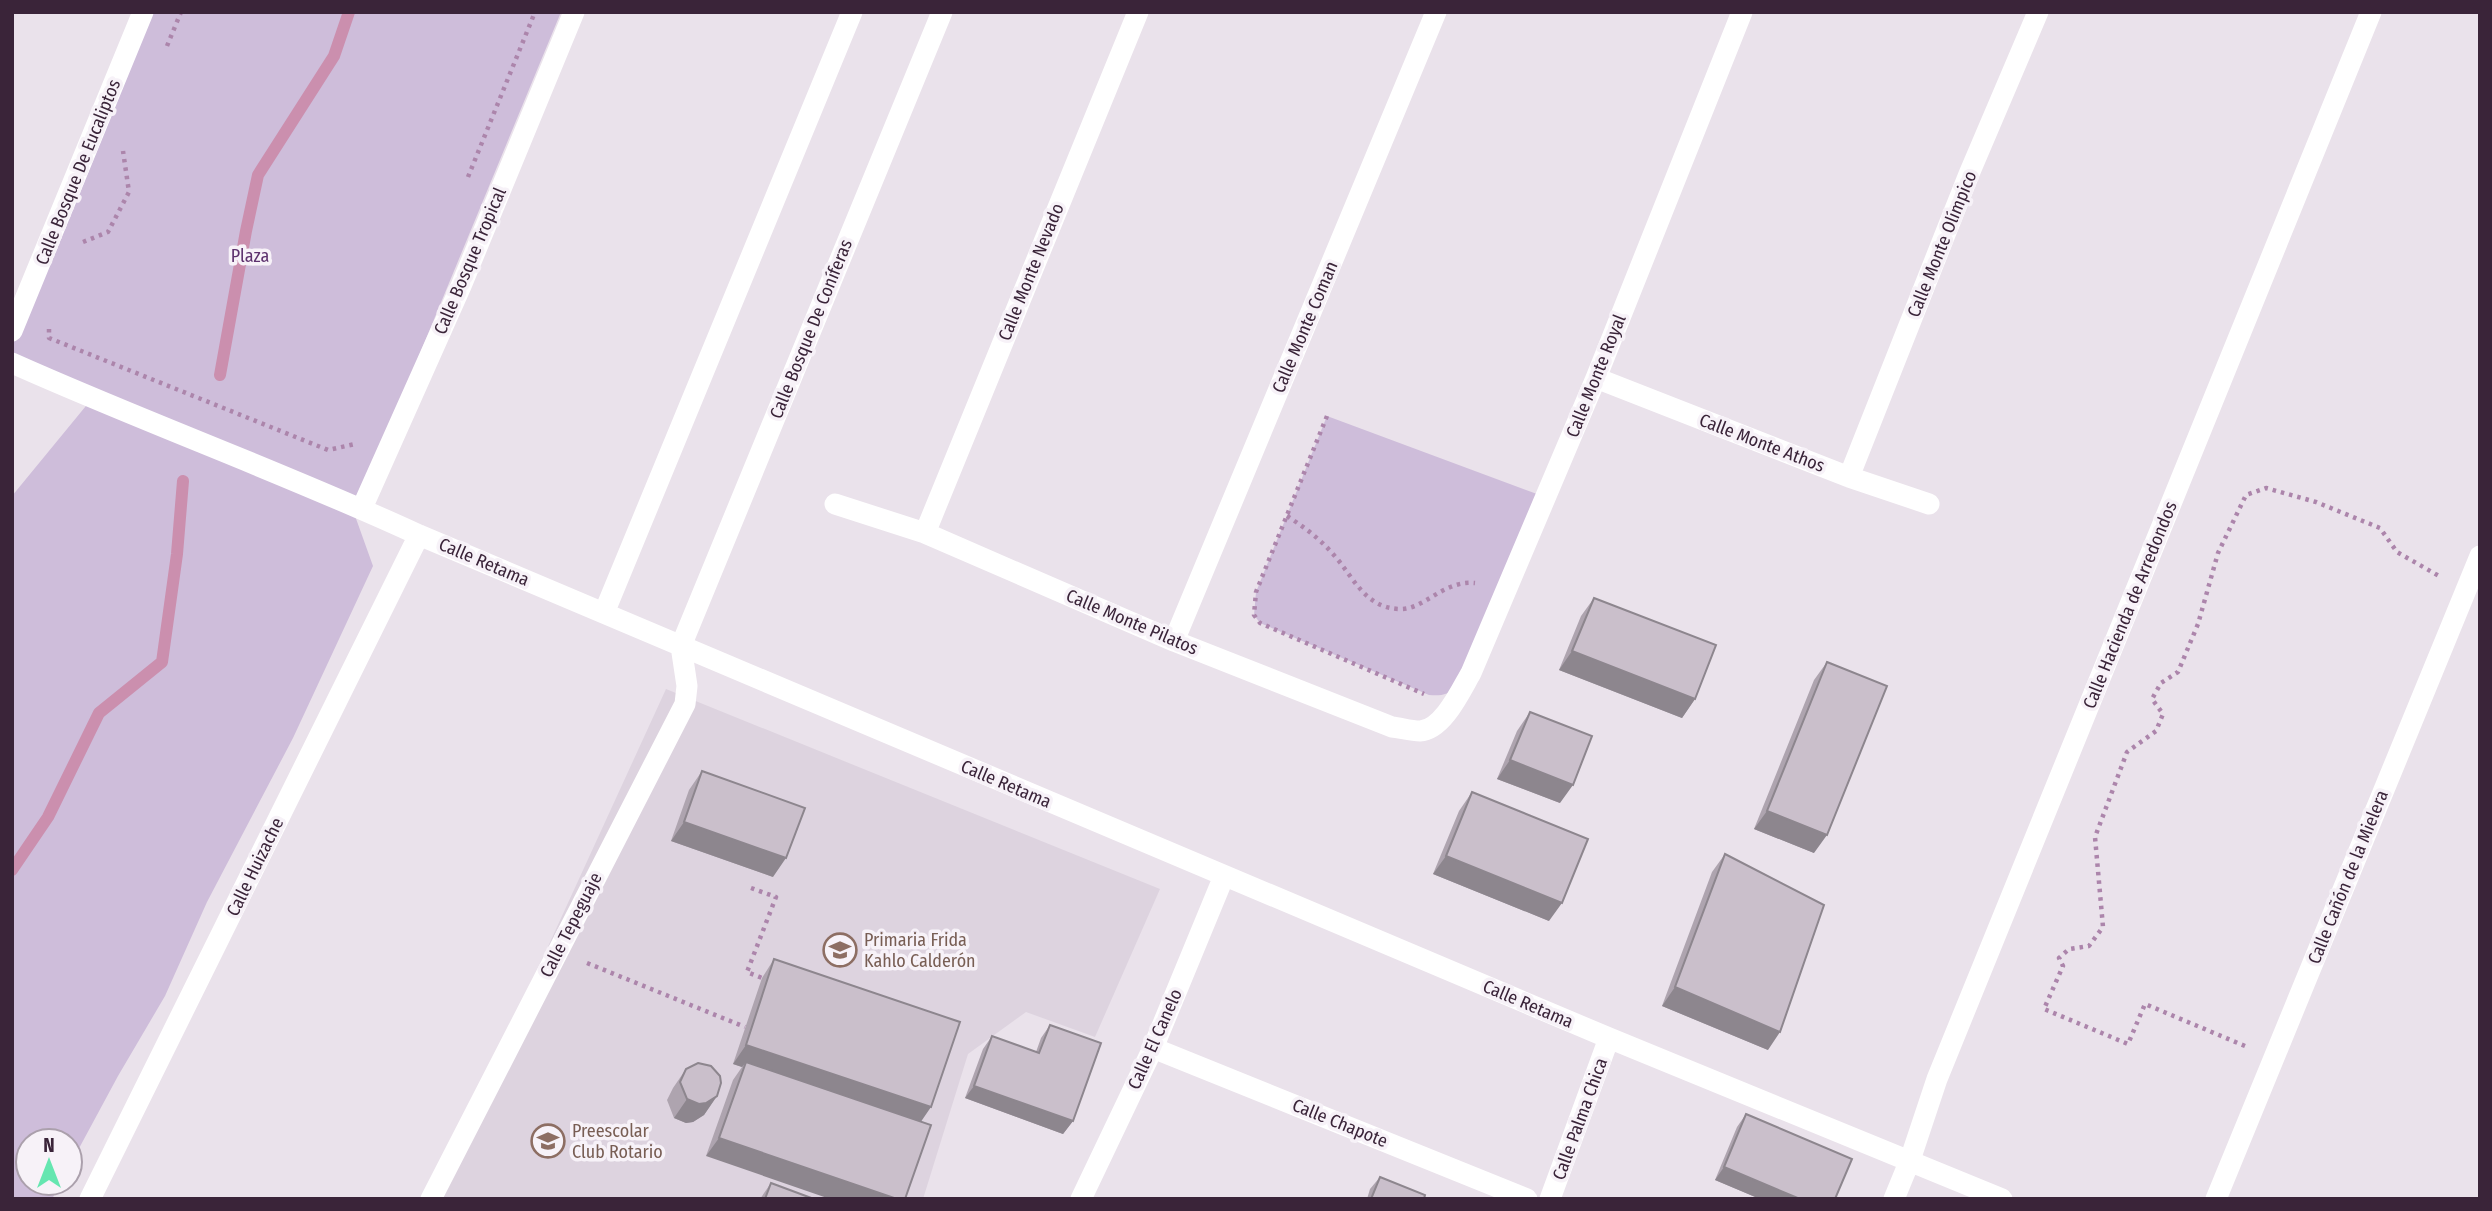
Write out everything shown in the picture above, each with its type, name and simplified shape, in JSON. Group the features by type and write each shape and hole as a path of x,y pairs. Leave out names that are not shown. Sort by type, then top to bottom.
{"street":[{"name":"Calle Bosque De Eucaliptos","path":"12,331 144,12"},
{"name":"Calle Bosque Tropical","path":"362,508 461,286 574,12"},
{"path":"604,613 852,12"},
{"name":"Calle Bosque De Coníferas","path":"681,646 942,12"},
{"name":"Calle Monte Nevado","path":"925,533 1138,12"},
{"name":"Calle Monte Coman","path":"1174,641 1436,12"},
{"name":"Calle Monte Royal","path":"1430,729 1449,710 1471,673 1596,378 1742,12"},
{"name":"Calle Monte Olímpico","path":"1849,477 1969,174 2038,12"},
{"name":"Calle Hacienda de Arredondos","path":"1894,1199 1937,1079 2371,12"},
{"name":"Calle Retama","path":"12,363 76,392 362,508 419,535 1609,1038 2002,1199"},
{"name":"Calle Monte Athos","path":"1596,378 1849,477 1929,504"},
{"name":"Calle Monte Pilatos","path":"835,504 925,533 1174,641 1392,727 1420,731 1430,729"},
{"name":"Calle Huizache","path":"90,1199 419,535"},
{"name":"Calle Cañón de la Mielera","path":"2216,1199 2480,556"},
{"name":"Calle Tepeguaje","path":"431,1199 685,704 687,687 681,646"},
{"name":"Calle El Canelo","path":"1081,1199 1153,1048 1224,876"},
{"name":"Calle Palma Chica","path":"1550,1199 1609,1038"},
{"name":"Calle Chapote","path":"1153,1048 1527,1199"}],"path":[{"path":"165,50 181,12"},
{"path":"468,177 534,12"},
{"path":"79,243 107,232 129,192 122,152 128,140"},
{"path":"49,325 49,338 328,450 359,444"},
{"path":"1327,416 1256,592 1254,615 1261,623 1429,695"},
{"path":"2245,1046 2144,1004 2128,1044 2045,1009 2063,966 2059,958 2070,949 2090,946 2103,927 2095,837 2127,752 2156,731 2163,714 2152,699 2161,683 2178,672 2198,624 2218,553 2246,495 2266,488 2316,502 2380,528 2397,552 2441,577"},
{"path":"1287,516 1307,528 1325,546 1372,602 1387,608 1404,610 1459,582 1474,582 1486,586"},
{"path":"751,888 776,897 747,972 762,978"},
{"path":"557,951 745,1027"}],"shaded area":[{"name":"Primaria Frida Kahlo Calderón","path":"666,689 1160,889 1095,1037 1026,1012 968,1054 923,1199 428,1199 485,1084"}],"green space":[{"name":"Plaza","path":"142,12 561,12 354,513 373,566 293,738 207,902 165,996 84,1139 84,1127 14,1127 14,1197 53,1197 52,1199 12,1199 12,496 90,401 12,369 12,324"},
{"path":"1327,416 1537,494 1457,687 1447,693 1429,695 1260,623 1254,615 1256,592"}],"building":[{"path":"1594,598 1716,645 1695,699 1572,651"},
{"path":"1827,662 1887,686 1827,835 1767,811"},
{"path":"1530,712 1592,736 1573,785 1510,760"},
{"path":"702,771 805,808 786,858 684,822"},
{"path":"1472,792 1588,839 1562,903 1446,856"},
{"path":"1725,854 1824,905 1780,1032 1675,987"},
{"path":"774,959 960,1022 931,1107 746,1045"},
{"path":"1050,1025 1101,1043 1073,1121 974,1086 992,1036 1039,1053"},
{"path":"746,1062 931,1125 905,1199 897,1199 719,1138"},
{"path":"698,1063 711,1066 720,1076 721,1083 717,1096 699,1104 687,1099 680,1082 686,1069"},
{"path":"1746,1114 1852,1159 1835,1199 1800,1199 1724,1167"},
{"path":"1380,1177 1425,1195 1424,1199 1371,1199"},
{"path":"771,1183 814,1199 765,1199"}],"waterway":[{"path":"220,375 258,175 334,56 349,12"},
{"path":"12,870 48,817 99,713 162,662 177,554 183,481"}],"place":[{"name":"Primaria Frida Kahlo Calderón","path":"840,950"},
{"name":"Preescolar Club Rotario","path":"548,1141"}]}
